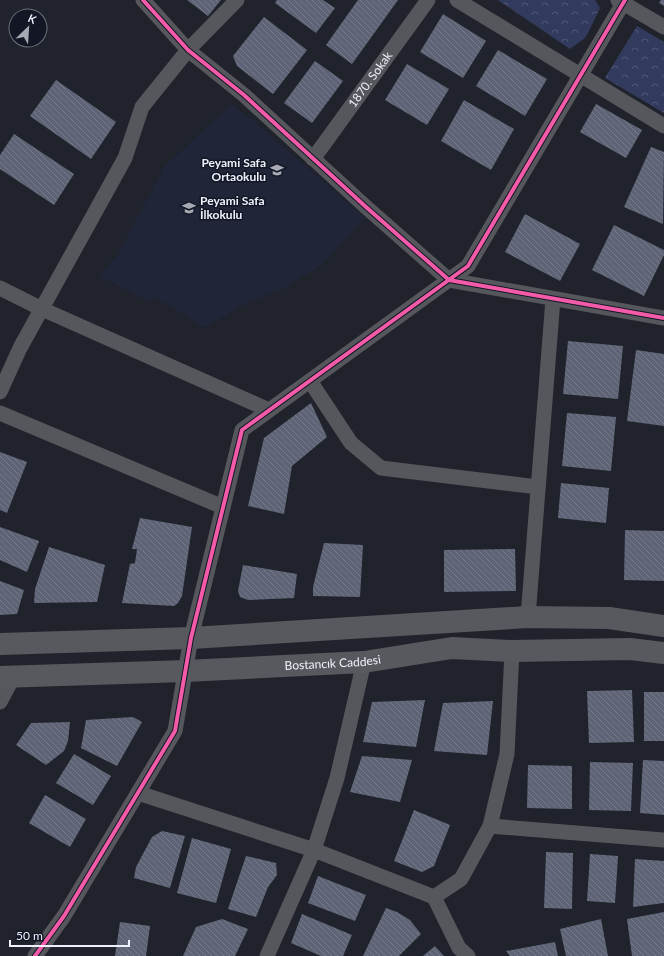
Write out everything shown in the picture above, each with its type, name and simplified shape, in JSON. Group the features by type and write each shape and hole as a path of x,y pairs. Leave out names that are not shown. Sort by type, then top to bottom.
{"main road":[{"path":"0,644 191,638 528,617 609,618 664,626"},
{"name":"Bostancık Caddesi","path":"7,676 186,671 364,662 452,648 512,651 630,649 664,653"}],"street":[{"path":"143,0 188,50 244,95 313,159 449,280 664,318"},
{"path":"0,392 20,348 125,158 142,107 188,50 237,0"},
{"name":"1870. Sokak","path":"313,159 428,0"},
{"path":"457,0 664,126"},
{"path":"35,956 64,916 176,731 191,638 242,430 468,266 622,1 664,27"},
{"path":"0,288 42,309 269,410"},
{"path":"528,617 553,299"},
{"path":"310,381 350,443 381,468 538,487"},
{"path":"0,413 223,507"},
{"path":"434,897 461,879 490,826 507,754 512,651"},
{"path":"267,956 314,850 337,778 364,662"},
{"path":"0,702 7,676"},
{"path":"138,793 314,850 434,897 459,948 468,956"},
{"path":"490,826 664,840"}],"shaded area":[{"path":"231,104 254,121 365,218 323,264 281,290 247,303 204,328 174,308 153,298 150,302 99,276 118,254 164,167"}],"green space":[{"path":"498,0 595,0 600,8 586,37 570,49"},
{"path":"637,26 664,42 664,113 605,78"}],"building":[{"path":"187,0 221,0 208,16"},
{"path":"277,0 323,0 335,8 316,33 275,3"},
{"path":"358,0 398,0 352,64 326,45"},
{"path":"661,0 664,0 664,6 659,3"},
{"path":"443,14 486,41 463,78 420,52"},
{"path":"264,17 307,50 273,94 237,66 233,56"},
{"path":"498,50 547,79 525,116 476,86"},
{"path":"315,61 343,81 312,123 284,103"},
{"path":"407,64 449,89 427,125 385,100"},
{"path":"56,80 116,122 91,159 30,116"},
{"path":"464,100 514,129 491,170 441,141"},
{"path":"596,104 642,130 626,158 580,132"},
{"path":"14,134 74,174 54,205 0,169 0,155"},
{"path":"651,147 664,152 663,224 624,207"},
{"path":"525,214 580,244 560,281 505,252"},
{"path":"614,225 664,250 664,255 644,296 592,270"},
{"path":"568,341 623,346 618,399 563,394"},
{"path":"636,350 664,354 664,426 627,421"},
{"path":"311,403 327,437 292,466 284,514 248,506 264,438"},
{"path":"567,413 616,417 611,471 562,466"},
{"path":"0,452 27,462 7,513 0,510"},
{"path":"561,483 609,488 606,523 558,518"},
{"path":"140,518 192,527 182,596 178,603 174,606 122,603 130,564 135,563 137,549 132,549"},
{"path":"0,527 39,541 27,572 0,560"},
{"path":"625,530 664,531 664,581 624,580"},
{"path":"324,543 363,545 360,597 313,596 313,587"},
{"path":"49,547 105,565 97,602 34,603 35,589"},
{"path":"515,549 516,591 444,592 444,550"},
{"path":"243,565 297,574 294,598 248,600 240,597 238,591"},
{"path":"0,581 24,590 17,614 0,615"},
{"path":"632,690 634,742 589,743 587,691"},
{"path":"644,692 664,692 664,741 644,741"},
{"path":"425,700 416,747 363,742 372,702"},
{"path":"493,701 487,755 434,751 443,703"},
{"path":"133,717 142,722 117,766 81,748 86,720"},
{"path":"70,722 68,741 64,751 46,765 16,745 31,723"},
{"path":"74,754 111,776 93,805 56,783"},
{"path":"362,756 412,760 400,802 350,792"},
{"path":"643,760 664,761 664,815 640,813"},
{"path":"590,762 633,763 631,811 589,810"},
{"path":"528,765 572,766 572,809 527,808"},
{"path":"45,795 86,819 70,847 29,823"},
{"path":"414,810 450,825 434,866 422,872 394,861"},
{"path":"162,831 185,836 170,888 134,878 136,867 152,837"},
{"path":"192,838 231,849 216,903 177,893"},
{"path":"546,852 573,853 572,909 544,908"},
{"path":"590,854 618,856 615,903 587,901"},
{"path":"246,856 276,863 277,875 268,887 256,917 228,909"},
{"path":"635,859 664,861 664,903 633,907"},
{"path":"318,876 366,895 355,921 308,903"},
{"path":"386,908 397,912 410,920 421,934 399,956 363,956"},
{"path":"664,912 664,956 632,956 627,919"},
{"path":"302,914 352,935 343,956 321,956 291,943"},
{"path":"222,919 248,929 235,956 183,956 196,927"},
{"path":"601,919 608,956 566,956 560,929"},
{"path":"120,922 150,926 146,956 115,956"},
{"path":"555,942 558,956 510,956 506,951"},
{"path":"435,946 444,956 423,956"}],"cycle path":[{"path":"143,0 188,50 244,95 366,207 449,280 664,318"},
{"path":"35,956 64,916 175,731 191,638 242,430 468,266 625,0"}],"place":[{"name":"Peyami Safa Ortaokulu","path":"277,170"},
{"name":"Peyami Safa İlkokulu","path":"189,208"}]}
